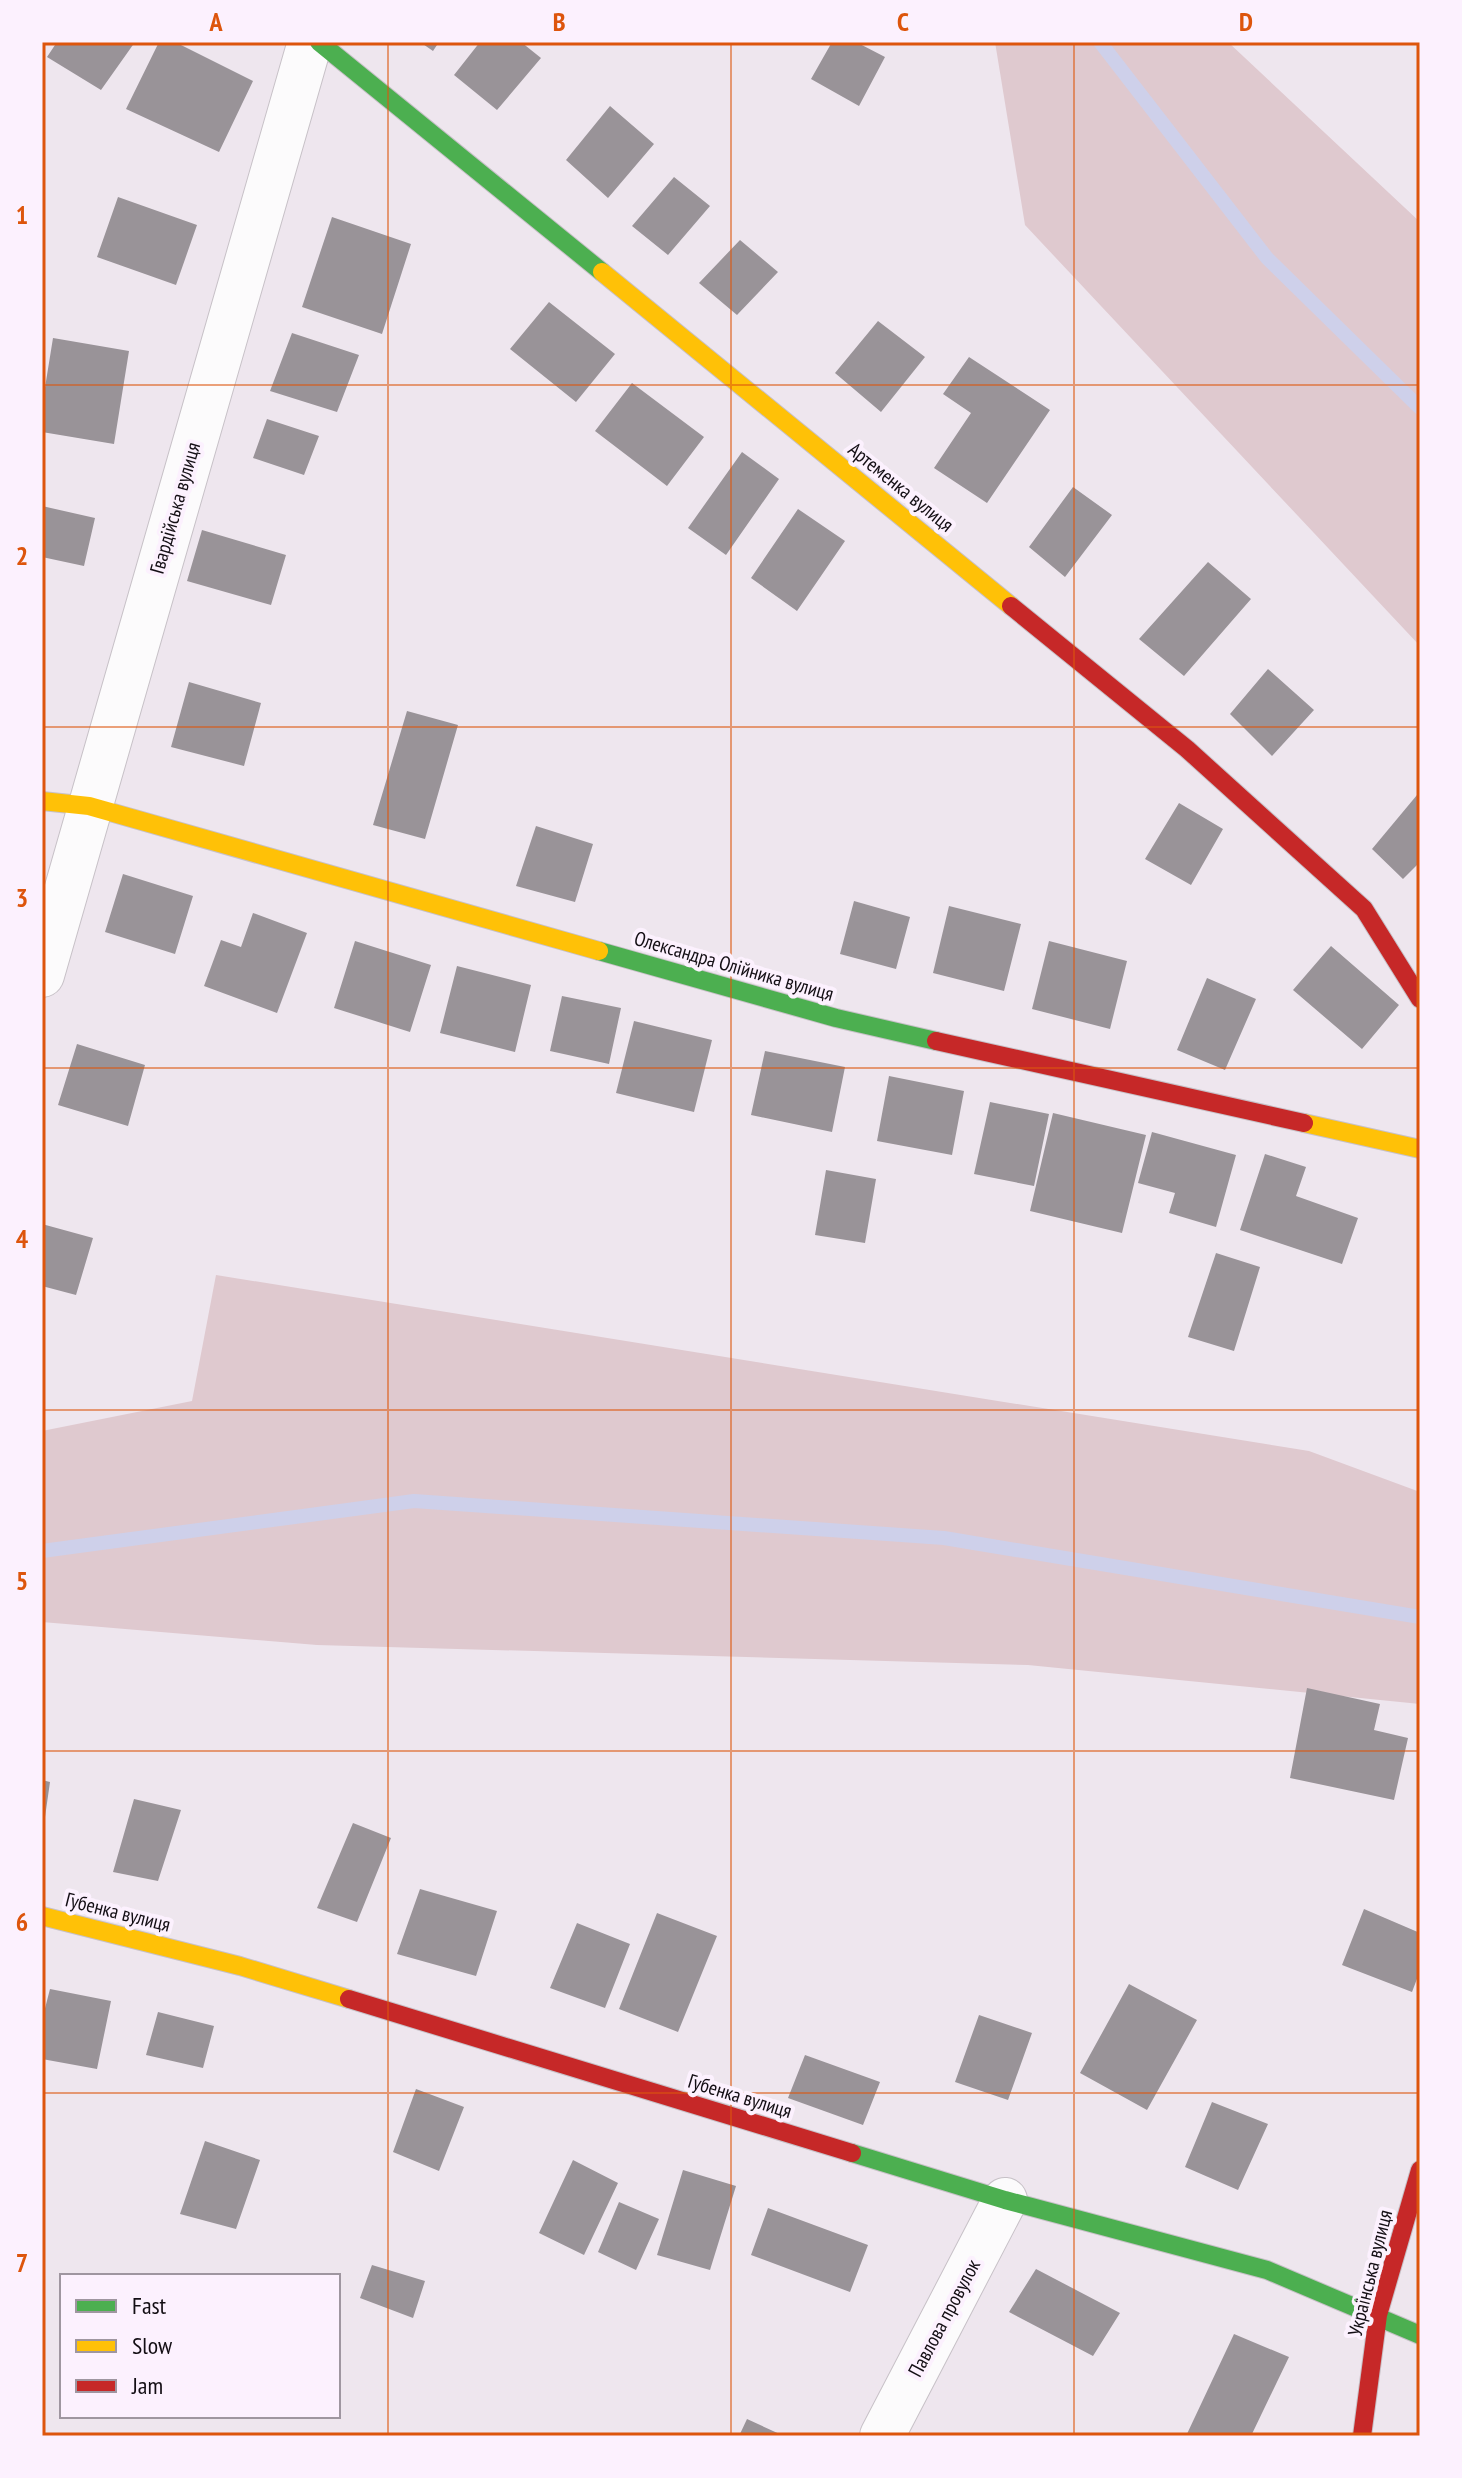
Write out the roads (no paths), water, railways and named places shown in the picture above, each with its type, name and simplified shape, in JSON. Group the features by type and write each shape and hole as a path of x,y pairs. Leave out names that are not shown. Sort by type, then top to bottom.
{"street":[{"name":"Гвардійська вулиця","path":"42,975 310,42"},
{"name":"Артеменка вулиця","path":"319,42 1187,749 1364,909 1420,999"},
{"name":"Олександра Олійника вулиця","path":"42,801 89,806 836,1018 1420,1149"},
{"name":"Губенка вулиця","path":"42,1916 240,1966 1005,2200 1267,2270 1420,2335"},
{"name":"Українська вулиця","path":"1362,2436 1378,2315 1420,2170"},
{"name":"Павлова провулок","path":"882,2436 1005,2200"}],"waterway":[{"path":"1100,42 1267,258 1420,408"},
{"path":"42,1551 414,1501 944,1538 1420,1617"}]}
